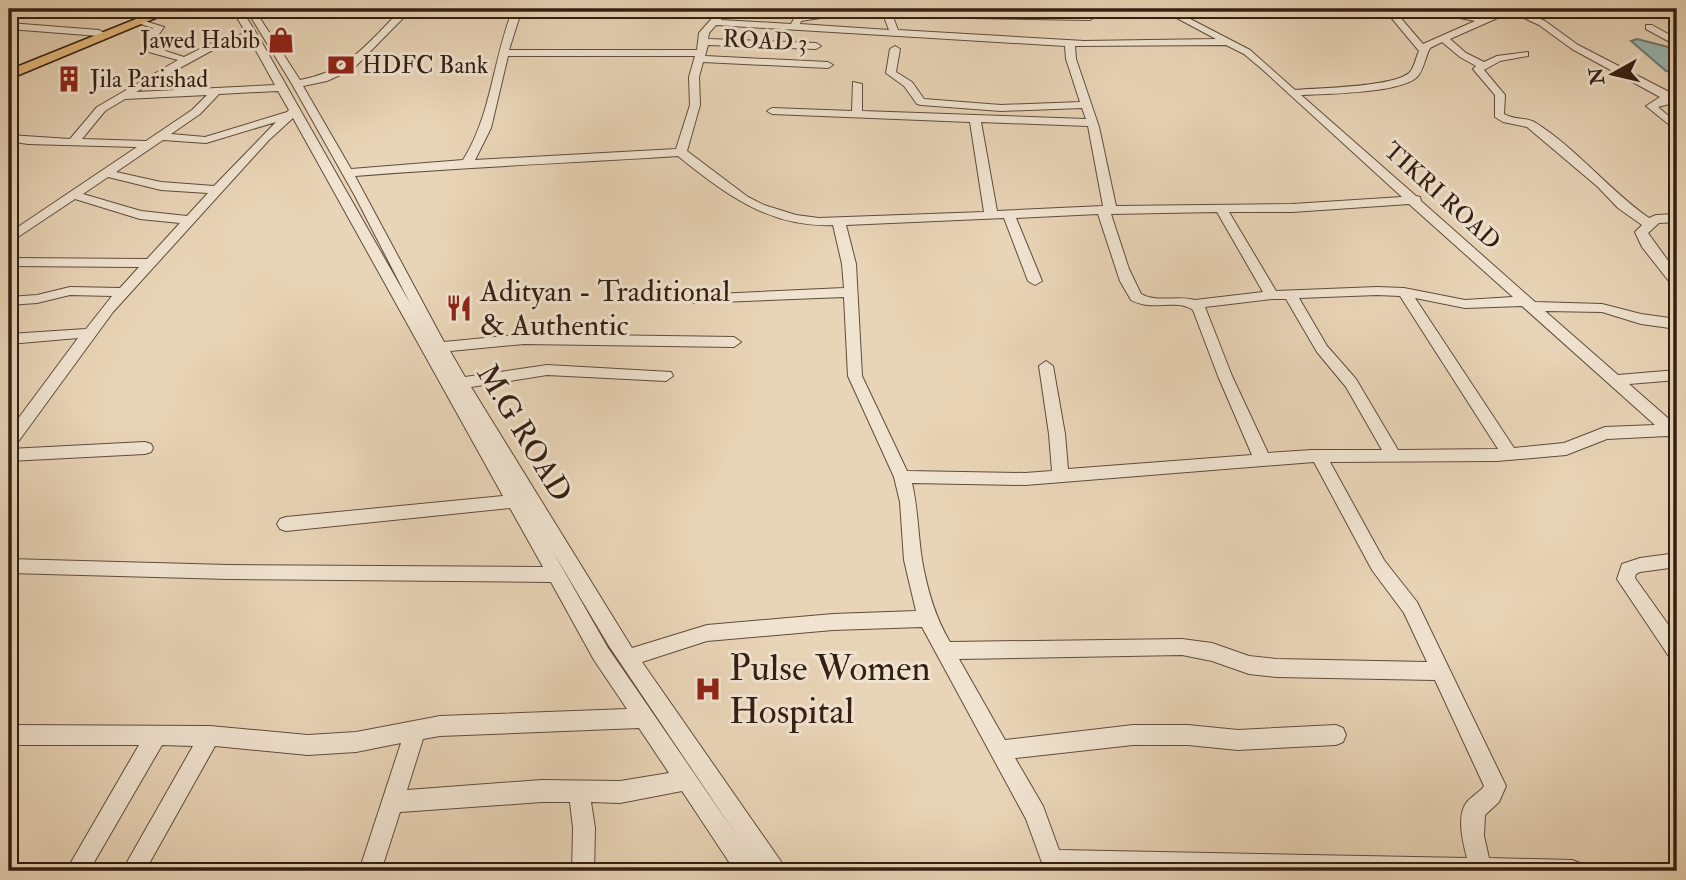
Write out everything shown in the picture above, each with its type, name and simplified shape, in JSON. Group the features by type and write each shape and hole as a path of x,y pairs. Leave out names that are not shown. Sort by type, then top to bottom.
{"main road":[{"path":"9,73 160,9"},
{"path":"9,73 170,9"}],"street":[{"name":"M.G ROAD","path":"237,9 253,34 292,113 620,657 645,718 748,871"},
{"name":"M.G ROAD","path":"250,9 297,84 462,383 473,413 515,501 557,575 620,657 774,871"},
{"path":"297,84 343,72 407,9"},
{"path":"467,163 483,134 517,9"},
{"path":"681,152 695,105 694,77 706,29 714,22 720,9"},
{"path":"793,28 798,19 817,16 819,9"},
{"path":"886,9 895,34"},
{"path":"1388,9 1423,50"},
{"path":"1450,9 1463,16 1486,21"},
{"path":"1292,93 1402,81 1416,71 1423,50 1443,38 1511,9 1536,20 1575,47 1674,99"},
{"name":"TIKRI ROAD","path":"1172,10 1232,43 1268,68 1292,93 1416,200 1674,433"},
{"path":"972,16 1088,13 1092,36"},
{"path":"141,21 159,27 147,44 148,49 180,58"},
{"path":"714,22 1070,43 1092,36 1232,43"},
{"path":"9,26 99,33"},
{"path":"1649,27 1677,43"},
{"path":"75,140 97,113 122,96 204,50 253,34"},
{"path":"1443,38 1463,55 1482,65 1525,54"},
{"path":"1070,43 1071,59 1093,123 1106,210 1134,294 1147,302 1195,304 1272,295 1404,292 1465,304 1530,303 1602,308 1634,317 1677,324"},
{"path":"503,53 701,51 816,46"},
{"path":"895,49 891,73 908,84 921,102 1001,108 1087,105"},
{"name":"ROAD 3","path":"701,51 828,65"},
{"path":"1482,65 1479,72 1500,95 1499,115 1507,120 1530,124 1602,184 1622,205 1648,223"},
{"path":"857,84 857,114"},
{"path":"122,96 280,88"},
{"path":"9,239 196,113 215,93"},
{"path":"1674,99 1651,107 1677,128"},
{"path":"772,111 1093,123"},
{"path":"160,136 206,140 292,113"},
{"path":"9,442 89,333 123,292 292,113"},
{"path":"975,120 991,214"},
{"path":"9,138 28,141 75,140 148,144"},
{"path":"347,173 467,163 511,163 681,152 718,184 762,211 801,220 839,223 1008,213 1221,209 1416,200"},
{"path":"107,173 160,186 218,190"},
{"path":"74,195 139,215 190,220"},
{"path":"1221,209 1272,295"},
{"path":"1008,213 1035,281"},
{"path":"1677,218 1656,219 1648,223 1641,232 1642,237 1677,282"},
{"path":"839,223 849,264 855,376 902,477 908,502 913,560 927,619 1035,814 1054,866 1572,871"},
{"path":"9,261 150,263"},
{"path":"9,301 37,299 70,290 123,292"},
{"path":"694,299 851,292"},
{"path":"1404,292 1510,454"},
{"path":"1290,294 1322,349 1350,383 1394,456"},
{"path":"1195,304 1243,421 1263,461"},
{"path":"9,340 89,333"},
{"path":"440,347 532,339 734,342"},
{"path":"1046,366 1057,434 1060,475"},
{"path":"462,383 547,370 666,376"},
{"path":"1615,380 1677,375"},
{"path":"902,477 1026,479 1319,456 1510,454 1566,449 1605,433 1674,433"},
{"path":"9,455 145,448"},
{"path":"1319,456 1378,565 1411,608 1495,786 1492,794 1474,810 1471,822 1480,869"},
{"path":"286,524 515,501"},
{"path":"1675,564 1640,565 1628,569 1626,579 1677,652"},
{"path":"9,566 228,572 557,575"},
{"path":"620,657 707,633 833,622 927,619"},
{"path":"944,650 1159,646 1199,649 1249,665 1276,668 1441,671"},
{"path":"9,735 210,736 308,745 356,742 416,729 460,725 645,718"},
{"path":"370,871 416,729"},
{"path":"1001,750 1133,735 1188,735 1238,740 1336,735"},
{"path":"77,871 156,736"},
{"path":"133,871 210,736"},
{"path":"392,802 542,791 620,792 687,780"},
{"path":"579,793 585,845 583,871"}],"water":[{"path":"1637,39 1676,49 1677,73 1666,71 1631,41"}],"place":[{"name":"Jawed Habib","path":"281,40"},
{"name":"HDFC Bank","path":"341,65"},
{"name":"Jila Parishad","path":"69,79"},
{"name":"Adityan - Traditional & Authentic","path":"459,308"},
{"name":"Pulse Women Hospital","path":"708,689"}]}
